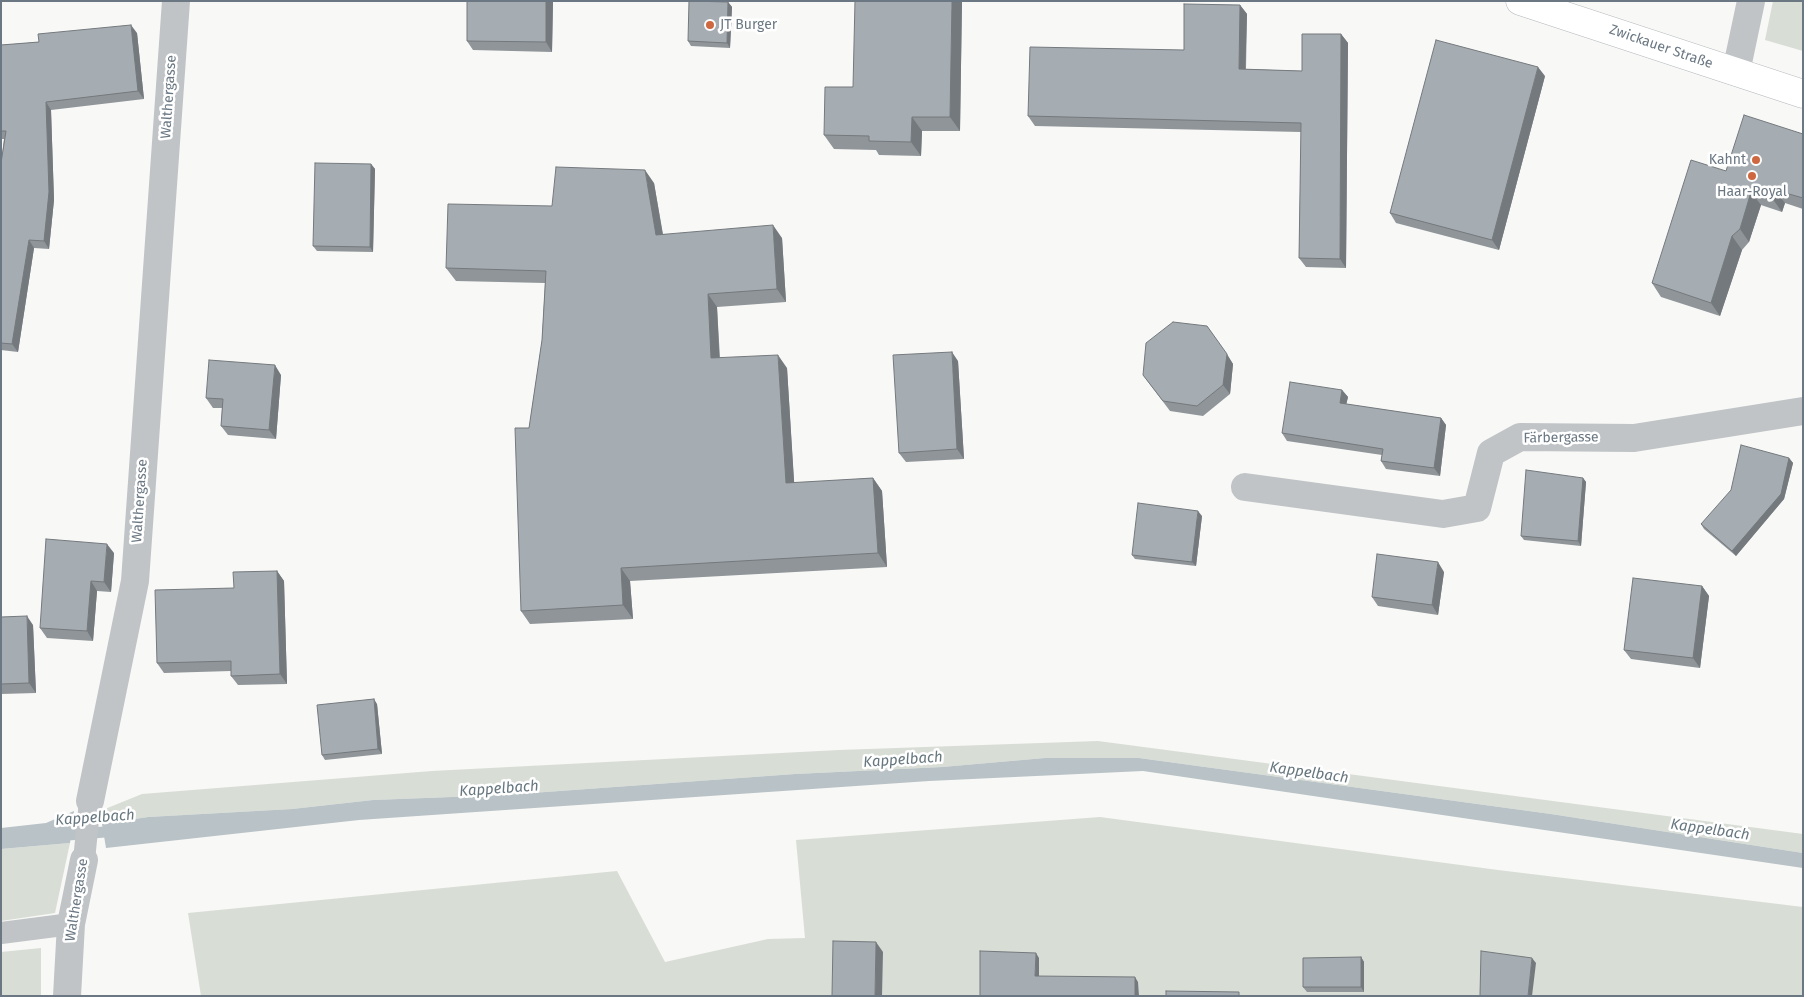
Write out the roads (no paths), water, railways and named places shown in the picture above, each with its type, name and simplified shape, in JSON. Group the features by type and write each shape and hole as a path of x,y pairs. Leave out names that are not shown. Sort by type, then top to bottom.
{"main road":[{"name":"Zwickauer Straße","path":"1520,1 1803,94"}],"street":[{"name":"Walthergasse","path":"90,801 134,581 176,1"},
{"path":"1736,72 1751,1"},
{"name":"Färbergasse","path":"1245,487 1443,514 1476,508 1491,453 1520,437 1634,438 1803,411"},
{"name":"Walthergasse","path":"66,996 71,924 84,860"}],"lane":[{"name":"Walthergasse","path":"84,860 90,801"},
{"path":"1,932 71,924"}],"waterway":[{"name":"Kappelbach","path":"56,836 117,831"}],"place":[{"name":"JT Burger","path":"710,25"},
{"name":"Kahnt","path":"1756,160"},
{"name":"Haar-Royal","path":"1752,176"}]}
